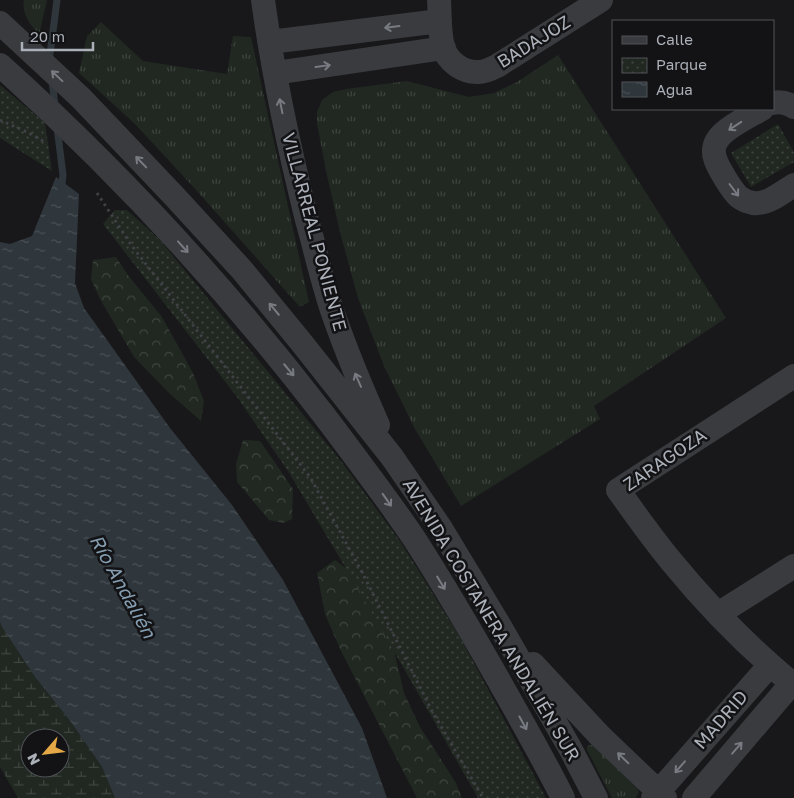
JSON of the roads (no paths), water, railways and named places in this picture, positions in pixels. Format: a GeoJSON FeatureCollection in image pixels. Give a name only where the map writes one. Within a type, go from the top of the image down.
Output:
{"type":"FeatureCollection","features":[{"type":"Feature","properties":{"kind":"street","name":"VILLARREAL PONIENTE"},"geometry":{"type":"LineString","coordinates":[[263,0],[275,73],[298,185],[326,291],[353,368],[392,456]]}},
{"type":"Feature","properties":{"kind":"street","name":"BADAJOZ"},"geometry":{"type":"LineString","coordinates":[[270,42],[440,11],[444,48],[447,56],[459,68],[478,72],[497,66],[602,0]]}},
{"type":"Feature","properties":{"kind":"street","name":"AVENIDA COSTANERA ANDALIÉN SUR"},"geometry":{"type":"LineString","coordinates":[[0,24],[81,98],[242,270],[392,456],[440,528],[498,623],[570,748],[596,798]]}},
{"type":"Feature","properties":{"kind":"street"},"geometry":{"type":"LineString","coordinates":[[275,73],[444,48]]}},
{"type":"Feature","properties":{"kind":"street","name":"AVENIDA COSTANERA ANDALIÉN SUR"},"geometry":{"type":"LineString","coordinates":[[0,65],[84,143],[200,265],[288,370],[357,458],[416,541],[508,697],[563,798]]}},
{"type":"Feature","properties":{"kind":"street"},"geometry":{"type":"LineString","coordinates":[[774,103],[782,102],[794,107]]}},
{"type":"Feature","properties":{"kind":"street"},"geometry":{"type":"LineString","coordinates":[[760,110],[730,129],[718,140],[714,148],[714,157],[735,192],[746,201],[752,203],[766,202],[794,185]]}},
{"type":"Feature","properties":{"kind":"street","name":"ZARAGOZA"},"geometry":{"type":"LineString","coordinates":[[770,665],[694,588],[671,561],[618,490],[794,376]]}},
{"type":"Feature","properties":{"kind":"street"},"geometry":{"type":"LineString","coordinates":[[718,614],[794,566]]}},
{"type":"Feature","properties":{"kind":"street"},"geometry":{"type":"LineString","coordinates":[[498,623],[548,681],[659,796]]}},
{"type":"Feature","properties":{"kind":"street","name":"MADRID"},"geometry":{"type":"LineString","coordinates":[[659,796],[770,665],[793,684],[694,798]]}},
{"type":"Feature","properties":{"kind":"water","name":"Río Andalién"},"geometry":{"type":"Polygon","coordinates":[[[56,177],[79,194],[75,283],[84,308],[170,428],[232,505],[283,580],[362,728],[387,798],[115,798],[102,767],[71,722],[35,677],[2,627],[0,622],[0,242],[10,244],[32,236],[56,177]]]}},
{"type":"Feature","properties":{"kind":"waterway"},"geometry":{"type":"LineString","coordinates":[[49,62],[57,0]]}},
{"type":"Feature","properties":{"kind":"waterway"},"geometry":{"type":"LineString","coordinates":[[52,80],[55,106]]}},
{"type":"Feature","properties":{"kind":"waterway"},"geometry":{"type":"LineString","coordinates":[[57,127],[63,175],[61,191]]}}]}
